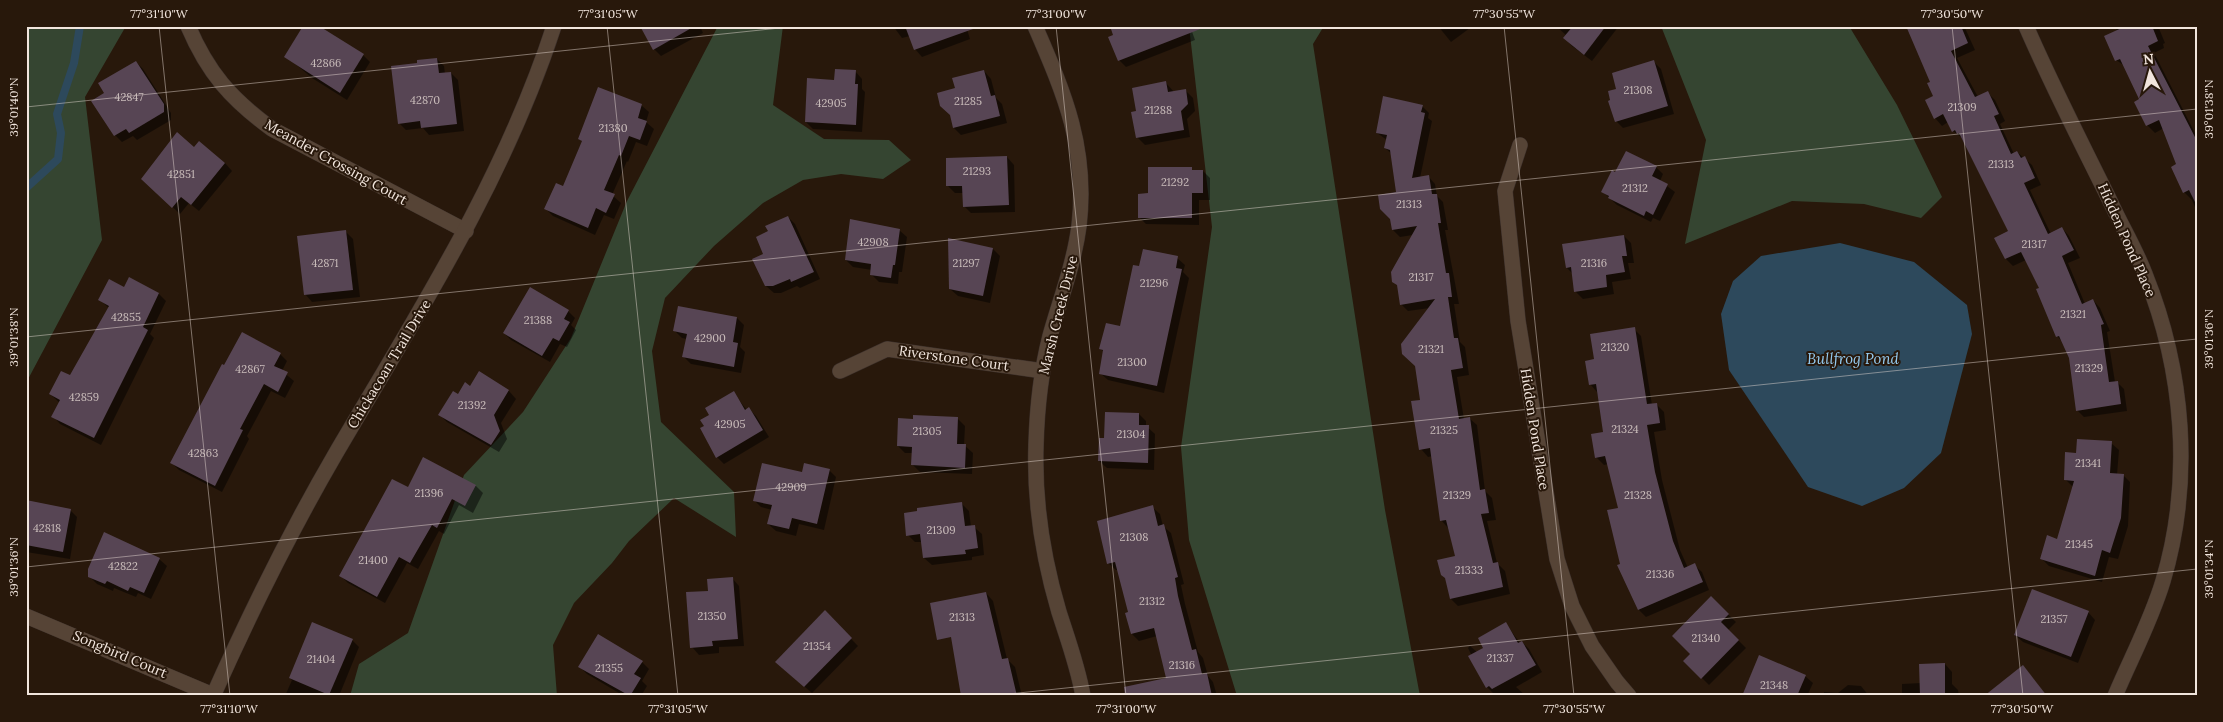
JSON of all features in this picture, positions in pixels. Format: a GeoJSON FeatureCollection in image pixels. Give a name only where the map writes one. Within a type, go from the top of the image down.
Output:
{"type":"FeatureCollection","features":[{"type":"Feature","properties":{"kind":"street","name":"Meander Crossing Court"},"geometry":{"type":"LineString","coordinates":[[188,26],[199,53],[219,83],[244,109],[272,129],[466,231]]}},
{"type":"Feature","properties":{"kind":"street","name":"Chickacoan Trail Drive"},"geometry":{"type":"LineString","coordinates":[[213,695],[276,562],[335,454],[466,231],[517,124],[554,26]]}},
{"type":"Feature","properties":{"kind":"street","name":"Marsh Creek Drive"},"geometry":{"type":"LineString","coordinates":[[1035,26],[1064,92],[1075,134],[1081,182],[1079,227],[1043,371],[1036,446],[1039,521],[1044,553],[1083,696]]}},
{"type":"Feature","properties":{"kind":"street","name":"Hidden Pond Place"},"geometry":{"type":"LineString","coordinates":[[2026,26],[2145,274],[2164,327],[2175,374],[2181,446],[2181,478],[2175,534],[2163,582],[2114,696]]}},
{"type":"Feature","properties":{"kind":"street","name":"Hidden Pond Place"},"geometry":{"type":"LineString","coordinates":[[1520,145],[1505,191],[1518,321],[1557,559],[1572,606],[1592,646],[1629,696]]}},
{"type":"Feature","properties":{"kind":"street","name":"Riverstone Court"},"geometry":{"type":"LineString","coordinates":[[840,371],[887,349],[1043,371]]}},
{"type":"Feature","properties":{"kind":"street","name":"Songbird Court"},"geometry":{"type":"LineString","coordinates":[[26,616],[213,695]]}},
{"type":"Feature","properties":{"kind":"green space"},"geometry":{"type":"Polygon","coordinates":[[[26,26],[126,26],[85,97],[102,240],[26,383],[26,26]]]}},
{"type":"Feature","properties":{"kind":"green space"},"geometry":{"type":"Polygon","coordinates":[[[718,26],[783,26],[773,105],[824,139],[889,140],[911,160],[883,179],[841,174],[803,180],[763,203],[714,246],[665,298],[652,351],[661,422],[734,492],[736,537],[674,498],[629,541],[612,563],[574,603],[553,645],[557,696],[350,696],[359,664],[408,633],[464,475],[523,412],[571,338],[627,201],[718,26]]]}},
{"type":"Feature","properties":{"kind":"green space"},"geometry":{"type":"Polygon","coordinates":[[[1189,26],[1324,26],[1313,44],[1385,510],[1420,696],[1237,696],[1189,540],[1181,447],[1212,227],[1189,26]]]}},
{"type":"Feature","properties":{"kind":"green space"},"geometry":{"type":"Polygon","coordinates":[[[1661,26],[1849,26],[1897,105],[1942,197],[1921,218],[1864,204],[1792,201],[1685,244],[1706,140],[1661,26]]]}},
{"type":"Feature","properties":{"kind":"water","name":"Bullfrog Pond"},"geometry":{"type":"Polygon","coordinates":[[[1840,243],[1914,262],[1967,305],[1972,334],[1941,453],[1904,488],[1862,506],[1808,487],[1729,370],[1721,314],[1733,281],[1761,256],[1840,243]]]}},
{"type":"Feature","properties":{"kind":"building"},"geometry":{"type":"Polygon","coordinates":[[[303,26],[319,26],[364,54],[340,93],[284,57],[303,26]]]}},
{"type":"Feature","properties":{"kind":"building"},"geometry":{"type":"Polygon","coordinates":[[[640,26],[695,26],[653,50],[640,26]]]}},
{"type":"Feature","properties":{"kind":"building"},"geometry":{"type":"Polygon","coordinates":[[[905,26],[972,26],[973,29],[914,50],[905,26]]]}},
{"type":"Feature","properties":{"kind":"building"},"geometry":{"type":"Polygon","coordinates":[[[1110,26],[1203,26],[1203,28],[1118,61],[1108,37],[1113,35],[1110,26]]]}},
{"type":"Feature","properties":{"kind":"building"},"geometry":{"type":"Polygon","coordinates":[[[1573,26],[1606,26],[1584,55],[1563,38],[1573,26]]]}},
{"type":"Feature","properties":{"kind":"building"},"geometry":{"type":"Polygon","coordinates":[[[1906,26],[1961,26],[1968,43],[1951,51],[1975,97],[1988,91],[1999,114],[1994,116],[2011,154],[2017,151],[2021,158],[2025,156],[2035,178],[2024,183],[2048,234],[2062,227],[2074,250],[2062,256],[2082,304],[2093,299],[2104,324],[2101,325],[2109,382],[2118,381],[2121,404],[2076,411],[2069,358],[2059,336],[2056,337],[2036,289],[2039,288],[2021,252],[2005,259],[1994,238],[2008,231],[1959,133],[1957,134],[1955,130],[1952,132],[1943,114],[1934,119],[1925,100],[1933,96],[1927,83],[1930,82],[1906,26]]]}},
{"type":"Feature","properties":{"kind":"building"},"geometry":{"type":"Polygon","coordinates":[[[2126,26],[2152,26],[2158,41],[2148,46],[2197,141],[2197,206],[2189,190],[2183,193],[2171,167],[2176,164],[2159,120],[2146,126],[2134,102],[2139,99],[2120,59],[2115,61],[2104,36],[2126,26]]]}},
{"type":"Feature","properties":{"kind":"building"},"geometry":{"type":"Polygon","coordinates":[[[437,58],[439,73],[451,72],[457,124],[421,128],[420,121],[398,124],[391,66],[437,58]]]}},
{"type":"Feature","properties":{"kind":"building"},"geometry":{"type":"Polygon","coordinates":[[[1654,60],[1668,106],[1615,122],[1608,101],[1610,100],[1608,91],[1616,89],[1612,73],[1654,60]]]}},
{"type":"Feature","properties":{"kind":"building"},"geometry":{"type":"Polygon","coordinates":[[[136,61],[164,104],[164,112],[129,133],[126,129],[114,136],[91,101],[104,93],[98,83],[136,61]]]}},
{"type":"Feature","properties":{"kind":"building"},"geometry":{"type":"Polygon","coordinates":[[[835,69],[856,70],[855,84],[858,84],[856,125],[805,122],[807,78],[834,80],[835,69]]]}},
{"type":"Feature","properties":{"kind":"building"},"geometry":{"type":"Polygon","coordinates":[[[984,70],[991,96],[995,95],[1000,116],[953,128],[950,115],[940,106],[937,93],[955,88],[952,78],[984,70]]]}},
{"type":"Feature","properties":{"kind":"building"},"geometry":{"type":"Polygon","coordinates":[[[1166,81],[1168,92],[1186,89],[1188,104],[1181,111],[1184,130],[1136,138],[1131,112],[1136,111],[1132,88],[1166,81]]]}},
{"type":"Feature","properties":{"kind":"building"},"geometry":{"type":"Polygon","coordinates":[[[598,87],[642,104],[638,118],[647,121],[640,140],[629,136],[621,156],[619,155],[604,190],[615,194],[606,213],[596,208],[588,228],[544,209],[556,183],[563,186],[582,141],[578,139],[598,87]]]}},
{"type":"Feature","properties":{"kind":"building"},"geometry":{"type":"Polygon","coordinates":[[[1383,96],[1423,105],[1421,112],[1425,113],[1412,178],[1429,175],[1432,194],[1437,194],[1441,223],[1438,223],[1446,273],[1449,273],[1452,297],[1448,297],[1454,338],[1458,338],[1463,368],[1451,370],[1459,419],[1470,417],[1480,490],[1485,489],[1489,513],[1481,514],[1493,563],[1498,562],[1503,587],[1450,599],[1445,578],[1441,575],[1437,560],[1455,556],[1446,520],[1440,521],[1430,448],[1419,450],[1411,401],[1420,400],[1415,366],[1402,354],[1401,344],[1435,299],[1400,305],[1397,285],[1392,282],[1391,272],[1417,226],[1392,230],[1390,219],[1380,209],[1378,195],[1396,192],[1390,150],[1384,148],[1387,135],[1376,133],[1383,96]]]}},
{"type":"Feature","properties":{"kind":"building"},"geometry":{"type":"Polygon","coordinates":[[[177,132],[194,147],[199,141],[225,163],[191,205],[181,197],[172,208],[141,179],[177,132]]]}},
{"type":"Feature","properties":{"kind":"building"},"geometry":{"type":"Polygon","coordinates":[[[1626,151],[1657,166],[1652,176],[1668,184],[1653,215],[1646,211],[1644,216],[1608,198],[1609,196],[1601,192],[1612,170],[1615,172],[1626,151]]]}},
{"type":"Feature","properties":{"kind":"building"},"geometry":{"type":"Polygon","coordinates":[[[1007,156],[1009,205],[963,207],[962,186],[946,186],[946,158],[1007,156]]]}},
{"type":"Feature","properties":{"kind":"building"},"geometry":{"type":"Polygon","coordinates":[[[1148,167],[1192,167],[1192,170],[1203,170],[1203,193],[1192,193],[1192,218],[1138,218],[1138,194],[1148,193],[1148,167]]]}},
{"type":"Feature","properties":{"kind":"building"},"geometry":{"type":"Polygon","coordinates":[[[788,216],[814,272],[791,282],[790,279],[773,286],[765,286],[752,259],[763,254],[756,237],[768,231],[765,226],[788,216]]]}},
{"type":"Feature","properties":{"kind":"building"},"geometry":{"type":"Polygon","coordinates":[[[850,219],[900,229],[895,265],[893,265],[891,278],[870,275],[871,264],[845,260],[850,219]]]}},
{"type":"Feature","properties":{"kind":"building"},"geometry":{"type":"Polygon","coordinates":[[[346,230],[353,290],[304,295],[297,236],[346,230]]]}},
{"type":"Feature","properties":{"kind":"building"},"geometry":{"type":"Polygon","coordinates":[[[1624,235],[1627,256],[1622,256],[1625,272],[1606,275],[1607,287],[1574,292],[1571,267],[1566,268],[1562,244],[1624,235]]]}},
{"type":"Feature","properties":{"kind":"building"},"geometry":{"type":"Polygon","coordinates":[[[948,238],[993,248],[983,296],[949,289],[948,238]]]}},
{"type":"Feature","properties":{"kind":"building"},"geometry":{"type":"Polygon","coordinates":[[[1143,249],[1178,256],[1176,268],[1182,269],[1157,386],[1099,374],[1103,350],[1099,349],[1106,323],[1120,326],[1133,265],[1139,266],[1143,249]]]}},
{"type":"Feature","properties":{"kind":"building"},"geometry":{"type":"Polygon","coordinates":[[[129,277],[159,293],[143,327],[148,330],[94,438],[51,417],[60,400],[49,394],[61,371],[70,375],[109,306],[98,300],[109,279],[124,287],[129,277]]]}},
{"type":"Feature","properties":{"kind":"building"},"geometry":{"type":"Polygon","coordinates":[[[530,287],[569,310],[564,319],[570,322],[559,341],[553,338],[542,356],[503,333],[530,287]]]}},
{"type":"Feature","properties":{"kind":"building"},"geometry":{"type":"Polygon","coordinates":[[[678,306],[737,317],[733,342],[738,343],[734,367],[682,357],[687,334],[673,331],[678,306]]]}},
{"type":"Feature","properties":{"kind":"building"},"geometry":{"type":"Polygon","coordinates":[[[1635,327],[1647,404],[1657,403],[1660,423],[1647,425],[1655,472],[1673,541],[1684,568],[1695,563],[1703,582],[1638,610],[1617,565],[1620,564],[1607,510],[1618,508],[1605,456],[1595,458],[1591,434],[1603,432],[1596,384],[1589,385],[1585,361],[1594,359],[1590,334],[1635,327]]]}},
{"type":"Feature","properties":{"kind":"building"},"geometry":{"type":"Polygon","coordinates":[[[242,332],[281,353],[274,366],[288,372],[278,392],[264,384],[240,429],[243,430],[215,486],[170,463],[222,364],[224,365],[242,332]]]}},
{"type":"Feature","properties":{"kind":"building"},"geometry":{"type":"Polygon","coordinates":[[[479,371],[509,390],[494,415],[500,431],[491,445],[438,415],[453,391],[458,394],[465,382],[470,386],[479,371]]]}},
{"type":"Feature","properties":{"kind":"building"},"geometry":{"type":"Polygon","coordinates":[[[734,391],[745,410],[749,407],[763,430],[716,458],[700,428],[704,426],[700,420],[709,415],[705,408],[734,391]]]}},
{"type":"Feature","properties":{"kind":"building"},"geometry":{"type":"Polygon","coordinates":[[[1105,412],[1139,413],[1139,425],[1149,425],[1148,463],[1098,461],[1099,438],[1104,438],[1105,412]]]}},
{"type":"Feature","properties":{"kind":"building"},"geometry":{"type":"Polygon","coordinates":[[[913,415],[958,417],[957,444],[966,444],[965,468],[911,465],[912,447],[897,446],[898,418],[913,419],[913,415]]]}},
{"type":"Feature","properties":{"kind":"building"},"geometry":{"type":"Polygon","coordinates":[[[2077,439],[2112,441],[2110,473],[2124,474],[2121,518],[2110,553],[2102,550],[2095,576],[2040,559],[2047,535],[2057,539],[2074,481],[2064,480],[2065,452],[2076,453],[2077,439]]]}},
{"type":"Feature","properties":{"kind":"building"},"geometry":{"type":"Polygon","coordinates":[[[423,457],[476,485],[465,506],[452,499],[437,528],[432,525],[410,563],[399,557],[377,597],[339,576],[392,479],[408,487],[423,457]]]}},
{"type":"Feature","properties":{"kind":"building"},"geometry":{"type":"Polygon","coordinates":[[[762,463],[802,472],[804,463],[830,469],[817,524],[792,518],[789,529],[767,524],[772,505],[753,501],[762,463]]]}},
{"type":"Feature","properties":{"kind":"building"},"geometry":{"type":"Polygon","coordinates":[[[26,500],[71,509],[63,552],[26,545],[26,500]]]}},
{"type":"Feature","properties":{"kind":"building"},"geometry":{"type":"Polygon","coordinates":[[[962,502],[965,526],[975,525],[978,548],[965,550],[966,554],[923,558],[920,534],[906,536],[904,513],[917,511],[917,508],[962,502]]]}},
{"type":"Feature","properties":{"kind":"building"},"geometry":{"type":"Polygon","coordinates":[[[1153,505],[1158,526],[1164,524],[1178,577],[1175,578],[1178,596],[1192,650],[1196,649],[1202,674],[1207,673],[1212,696],[1125,696],[1124,687],[1166,678],[1154,628],[1131,634],[1125,613],[1128,612],[1115,562],[1107,564],[1097,521],[1153,505]]]}},
{"type":"Feature","properties":{"kind":"building"},"geometry":{"type":"Polygon","coordinates":[[[104,532],[160,558],[144,593],[130,587],[128,591],[107,581],[105,584],[88,577],[88,569],[104,532]]]}},
{"type":"Feature","properties":{"kind":"building"},"geometry":{"type":"Polygon","coordinates":[[[733,577],[738,639],[712,641],[713,646],[690,648],[686,592],[708,591],[707,579],[733,577]]]}},
{"type":"Feature","properties":{"kind":"building"},"geometry":{"type":"Polygon","coordinates":[[[2032,589],[2089,611],[2071,657],[2014,635],[2032,589]]]}},
{"type":"Feature","properties":{"kind":"building"},"geometry":{"type":"Polygon","coordinates":[[[986,592],[1002,659],[1008,658],[1017,696],[961,696],[951,637],[937,640],[930,603],[986,592]]]}},
{"type":"Feature","properties":{"kind":"building"},"geometry":{"type":"Polygon","coordinates":[[[1711,596],[1729,614],[1721,622],[1739,640],[1701,679],[1683,661],[1690,654],[1672,636],[1711,596]]]}},
{"type":"Feature","properties":{"kind":"building"},"geometry":{"type":"Polygon","coordinates":[[[825,610],[852,638],[804,687],[775,662],[825,610]]]}},
{"type":"Feature","properties":{"kind":"building"},"geometry":{"type":"Polygon","coordinates":[[[312,622],[353,639],[329,695],[289,678],[312,622]]]}},
{"type":"Feature","properties":{"kind":"building"},"geometry":{"type":"Polygon","coordinates":[[[1506,622],[1518,643],[1522,641],[1536,665],[1492,689],[1489,686],[1486,688],[1468,656],[1483,648],[1478,638],[1506,622]]]}},
{"type":"Feature","properties":{"kind":"building"},"geometry":{"type":"Polygon","coordinates":[[[598,634],[643,661],[634,674],[641,678],[630,696],[578,667],[598,634]]]}},
{"type":"Feature","properties":{"kind":"building"},"geometry":{"type":"Polygon","coordinates":[[[1759,655],[1806,675],[1797,696],[1742,696],[1759,655]]]}},
{"type":"Feature","properties":{"kind":"building"},"geometry":{"type":"Polygon","coordinates":[[[1945,663],[1945,696],[1920,696],[1919,664],[1945,663]]]}},
{"type":"Feature","properties":{"kind":"building"},"geometry":{"type":"Polygon","coordinates":[[[2023,665],[2047,696],[1984,696],[2023,665]]]}},
{"type":"Feature","properties":{"kind":"waterway"},"geometry":{"type":"LineString","coordinates":[[26,188],[58,159],[61,133],[57,114],[74,63],[80,26]]}}]}
